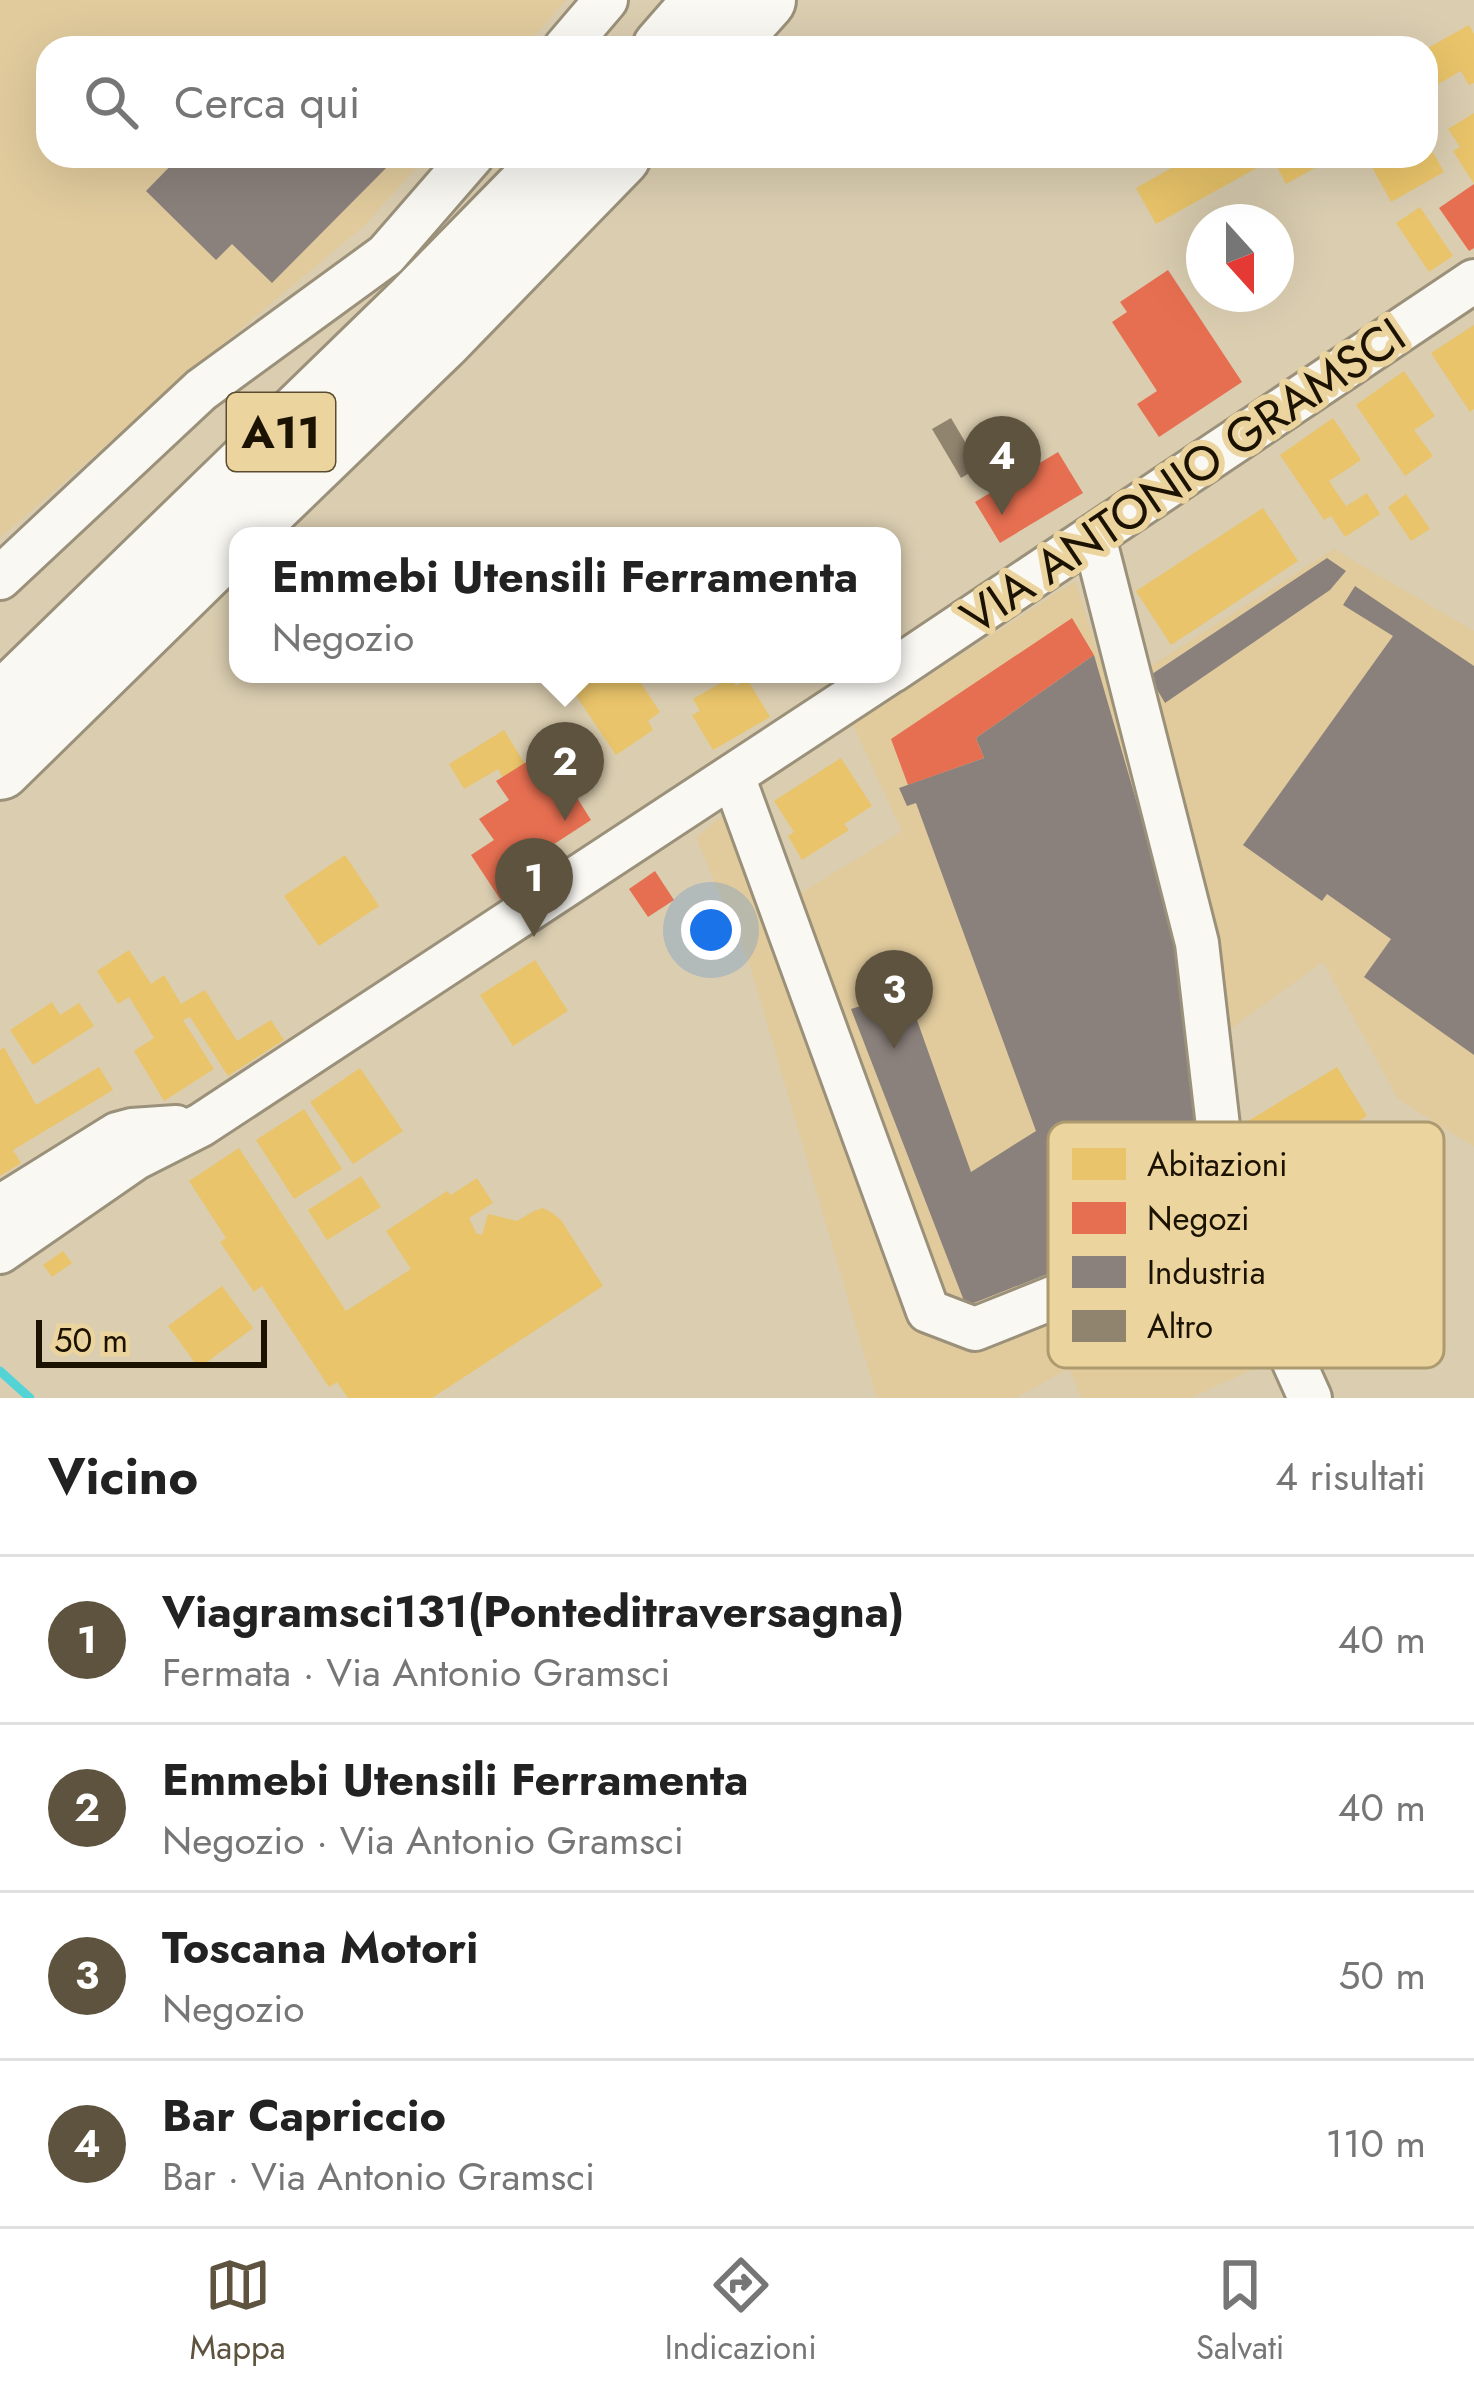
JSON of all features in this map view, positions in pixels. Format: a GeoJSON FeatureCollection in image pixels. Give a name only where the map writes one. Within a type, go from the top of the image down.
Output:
{"type":"FeatureCollection","features":[{"type":"Feature","properties":{"kind":"highway"},"geometry":{"type":"LineString","coordinates":[[674,36],[705,0]]}},
{"type":"Feature","properties":{"kind":"highway"},"geometry":{"type":"LineString","coordinates":[[733,36],[765,0]]}},
{"type":"Feature","properties":{"kind":"highway","name":"A11"},"geometry":{"type":"LineString","coordinates":[[0,705],[414,304],[546,168]]}},
{"type":"Feature","properties":{"kind":"highway","name":"A11"},"geometry":{"type":"LineString","coordinates":[[247,527],[608,168]]}},
{"type":"Feature","properties":{"kind":"highway","name":"A11"},"geometry":{"type":"LineString","coordinates":[[0,769],[229,545]]}},
{"type":"Feature","properties":{"kind":"street"},"geometry":{"type":"LineString","coordinates":[[575,36],[606,0]]}},
{"type":"Feature","properties":{"kind":"street"},"geometry":{"type":"LineString","coordinates":[[0,578],[201,389],[386,255],[462,168]]}},
{"type":"Feature","properties":{"kind":"street","name":"VIA ANTONIO GRAMSCI"},"geometry":{"type":"LineString","coordinates":[[901,665],[1474,281]]}},
{"type":"Feature","properties":{"kind":"street"},"geometry":{"type":"LineString","coordinates":[[1094,537],[1197,943],[1218,1122]]}},
{"type":"Feature","properties":{"kind":"street","name":"VIA ANTONIO GRAMSCI"},"geometry":{"type":"LineString","coordinates":[[0,1252],[136,1158],[201,1125],[873,683]]}},
{"type":"Feature","properties":{"kind":"street"},"geometry":{"type":"LineString","coordinates":[[733,776],[928,1311],[975,1329],[1048,1300]]}},
{"type":"Feature","properties":{"kind":"street"},"geometry":{"type":"LineString","coordinates":[[0,1207],[117,1134],[201,1125]]}},
{"type":"Feature","properties":{"kind":"street"},"geometry":{"type":"LineString","coordinates":[[1297,1368],[1310,1398]]}},
{"type":"Feature","properties":{"kind":"shaded area"},"geometry":{"type":"Polygon","coordinates":[[[0,0],[566,0],[534,36],[36,36],[36,168],[416,168],[365,225],[0,538],[0,0]]]}},
{"type":"Feature","properties":{"kind":"shaded area"},"geometry":{"type":"Polygon","coordinates":[[[1334,549],[1474,631],[1474,1147],[1444,1128],[1444,1122],[1434,1122],[1398,1099],[1323,962],[1194,1055],[1201,1122],[1048,1122],[1048,1368],[1069,1368],[1016,1398],[877,1398],[751,969],[696,837],[754,790],[796,896],[902,831],[853,725],[1075,581],[1110,692],[1334,549]]]}},
{"type":"Feature","properties":{"kind":"shaded area"},"geometry":{"type":"Polygon","coordinates":[[[1069,1368],[1256,1368],[1190,1398],[1081,1398],[1069,1368]]]}},
{"type":"Feature","properties":{"kind":"building: Abitazioni"},"geometry":{"type":"Polygon","coordinates":[[[1469,25],[1474,34],[1474,83],[1469,85],[1461,71],[1438,84],[1438,42],[1469,25]]]}},
{"type":"Feature","properties":{"kind":"building: Abitazioni"},"geometry":{"type":"Polygon","coordinates":[[[1474,113],[1474,184],[1453,151],[1460,147],[1448,129],[1474,113]]]}},
{"type":"Feature","properties":{"kind":"building: Abitazioni"},"geometry":{"type":"Polygon","coordinates":[[[1438,161],[1444,172],[1391,202],[1373,168],[1438,168],[1438,161]]]}},
{"type":"Feature","properties":{"kind":"building: Abitazioni"},"geometry":{"type":"Polygon","coordinates":[[[1172,168],[1257,168],[1186,204],[1156,224],[1136,188],[1172,168]]]}},
{"type":"Feature","properties":{"kind":"building: Abitazioni"},"geometry":{"type":"Polygon","coordinates":[[[1278,168],[1315,168],[1286,184],[1278,168]]]}},
{"type":"Feature","properties":{"kind":"building: Abitazioni"},"geometry":{"type":"Polygon","coordinates":[[[1420,207],[1453,256],[1429,272],[1396,223],[1420,207]]]}},
{"type":"Feature","properties":{"kind":"building: Abitazioni"},"geometry":{"type":"Polygon","coordinates":[[[1474,325],[1474,409],[1470,412],[1431,353],[1474,325]]]}},
{"type":"Feature","properties":{"kind":"building: Abitazioni"},"geometry":{"type":"Polygon","coordinates":[[[1404,371],[1435,416],[1414,430],[1433,456],[1405,476],[1356,405],[1404,371]]]}},
{"type":"Feature","properties":{"kind":"building: Abitazioni"},"geometry":{"type":"Polygon","coordinates":[[[1333,418],[1361,460],[1329,481],[1346,506],[1367,493],[1380,514],[1345,537],[1331,516],[1324,520],[1280,455],[1333,418]]]}},
{"type":"Feature","properties":{"kind":"building: Abitazioni"},"geometry":{"type":"Polygon","coordinates":[[[1406,494],[1430,529],[1411,541],[1388,507],[1406,494]]]}},
{"type":"Feature","properties":{"kind":"building: Abitazioni"},"geometry":{"type":"Polygon","coordinates":[[[1263,508],[1298,561],[1171,645],[1136,591],[1263,508]]]}},
{"type":"Feature","properties":{"kind":"building: Abitazioni"},"geometry":{"type":"Polygon","coordinates":[[[568,683],[641,683],[660,712],[648,721],[653,730],[616,755],[568,683]]]}},
{"type":"Feature","properties":{"kind":"building: Abitazioni"},"geometry":{"type":"Polygon","coordinates":[[[721,683],[749,683],[770,717],[713,750],[692,715],[700,711],[693,699],[721,683]]]}},
{"type":"Feature","properties":{"kind":"building: Abitazioni"},"geometry":{"type":"Polygon","coordinates":[[[504,730],[525,764],[503,778],[498,769],[464,789],[449,764],[504,730]]]}},
{"type":"Feature","properties":{"kind":"building: Abitazioni"},"geometry":{"type":"Polygon","coordinates":[[[841,758],[872,806],[844,824],[849,830],[802,860],[788,836],[794,832],[774,801],[841,758]]]}},
{"type":"Feature","properties":{"kind":"building: Abitazioni"},"geometry":{"type":"Polygon","coordinates":[[[345,855],[379,906],[319,946],[284,896],[345,855]]]}},
{"type":"Feature","properties":{"kind":"building: Abitazioni"},"geometry":{"type":"Polygon","coordinates":[[[129,950],[151,984],[164,975],[181,1004],[205,990],[237,1041],[271,1020],[284,1040],[228,1076],[190,1017],[183,1020],[214,1069],[164,1101],[134,1051],[154,1038],[129,997],[118,1004],[97,971],[129,950]]]}},
{"type":"Feature","properties":{"kind":"building: Abitazioni"},"geometry":{"type":"Polygon","coordinates":[[[535,960],[568,1011],[513,1046],[480,995],[535,960]]]}},
{"type":"Feature","properties":{"kind":"building: Abitazioni"},"geometry":{"type":"Polygon","coordinates":[[[52,1002],[60,1015],[79,1003],[94,1026],[33,1065],[10,1030],[52,1002]]]}},
{"type":"Feature","properties":{"kind":"building: Abitazioni"},"geometry":{"type":"Polygon","coordinates":[[[4,1047],[36,1105],[99,1067],[113,1090],[13,1150],[21,1163],[0,1176],[0,1050],[4,1047]]]}},
{"type":"Feature","properties":{"kind":"building: Abitazioni"},"geometry":{"type":"Polygon","coordinates":[[[1337,1067],[1367,1116],[1357,1122],[1247,1122],[1337,1067]]]}},
{"type":"Feature","properties":{"kind":"building: Abitazioni"},"geometry":{"type":"Polygon","coordinates":[[[360,1068],[403,1131],[353,1164],[310,1102],[360,1068]]]}},
{"type":"Feature","properties":{"kind":"building: Abitazioni"},"geometry":{"type":"Polygon","coordinates":[[[304,1109],[342,1169],[294,1199],[256,1140],[304,1109]]]}},
{"type":"Feature","properties":{"kind":"building: Abitazioni"},"geometry":{"type":"Polygon","coordinates":[[[239,1148],[346,1311],[411,1269],[386,1231],[447,1191],[451,1195],[477,1178],[493,1203],[469,1218],[476,1233],[482,1235],[488,1214],[517,1221],[543,1208],[561,1220],[603,1286],[432,1398],[348,1398],[337,1382],[329,1387],[262,1286],[254,1292],[220,1242],[226,1238],[189,1181],[239,1148]]]}},
{"type":"Feature","properties":{"kind":"building: Abitazioni"},"geometry":{"type":"Polygon","coordinates":[[[361,1176],[381,1207],[327,1240],[308,1210],[361,1176]]]}},
{"type":"Feature","properties":{"kind":"building: Abitazioni"},"geometry":{"type":"Polygon","coordinates":[[[63,1251],[72,1263],[52,1277],[43,1265],[63,1251]]]}},
{"type":"Feature","properties":{"kind":"building: Abitazioni"},"geometry":{"type":"Polygon","coordinates":[[[222,1286],[253,1328],[199,1368],[168,1326],[222,1286]]]}},
{"type":"Feature","properties":{"kind":"building: Negozi"},"geometry":{"type":"Polygon","coordinates":[[[1474,184],[1474,248],[1469,251],[1439,208],[1474,184]]]}},
{"type":"Feature","properties":{"kind":"building: Negozi"},"geometry":{"type":"Polygon","coordinates":[[[1168,270],[1186,297],[1186,312],[1196,312],[1242,382],[1159,437],[1137,404],[1157,391],[1112,322],[1127,312],[1120,302],[1168,270]]]}},
{"type":"Feature","properties":{"kind":"building: Negozi"},"geometry":{"type":"Polygon","coordinates":[[[1058,452],[1083,493],[1000,543],[975,502],[1058,452]]]}},
{"type":"Feature","properties":{"kind":"building: Negozi"},"geometry":{"type":"Polygon","coordinates":[[[1072,618],[1094,655],[976,738],[984,758],[908,785],[891,739],[1072,618]]]}},
{"type":"Feature","properties":{"kind":"building: Negozi"},"geometry":{"type":"Polygon","coordinates":[[[536,756],[564,799],[574,793],[591,820],[548,848],[559,866],[502,902],[471,855],[494,840],[479,819],[509,800],[496,781],[536,756]]]}},
{"type":"Feature","properties":{"kind":"building: Negozi"},"geometry":{"type":"Polygon","coordinates":[[[655,871],[674,900],[648,917],[629,889],[655,871]]]}},
{"type":"Feature","properties":{"kind":"building: Industria"},"geometry":{"type":"Polygon","coordinates":[[[168,168],[386,168],[272,283],[232,244],[216,260],[146,191],[168,168]]]}},
{"type":"Feature","properties":{"kind":"building: Industria"},"geometry":{"type":"Polygon","coordinates":[[[1327,558],[1346,571],[1330,590],[1165,703],[1149,676],[1327,558]]]}},
{"type":"Feature","properties":{"kind":"building: Industria"},"geometry":{"type":"Polygon","coordinates":[[[1355,586],[1474,666],[1474,1055],[1364,977],[1391,939],[1327,894],[1322,901],[1243,845],[1393,636],[1343,605],[1355,586]]]}},
{"type":"Feature","properties":{"kind":"building: Industria"},"geometry":{"type":"Polygon","coordinates":[[[1094,655],[1177,941],[1194,1122],[1048,1122],[1048,1274],[966,1306],[851,1009],[907,992],[971,1172],[1036,1131],[916,803],[907,806],[899,788],[984,758],[976,738],[1094,655]]]}},
{"type":"Feature","properties":{"kind":"building: Altro"},"geometry":{"type":"Polygon","coordinates":[[[951,418],[980,467],[961,478],[932,429],[951,418]]]}},
{"type":"Feature","properties":{"kind":"waterway"},"geometry":{"type":"LineString","coordinates":[[0,1371],[30,1398]]}},
{"type":"Feature","properties":{"kind":"place","name":"Bar Capriccio"},"geometry":{"type":"Point","coordinates":[1002,515]}},
{"type":"Feature","properties":{"kind":"place","name":"Emmebi Utensili Ferramenta"},"geometry":{"type":"Point","coordinates":[565,821]}},
{"type":"Feature","properties":{"kind":"place","name":"Viagramsci131(Ponteditraversagna)"},"geometry":{"type":"Point","coordinates":[534,937]}},
{"type":"Feature","properties":{"kind":"place","name":"Toscana Motori"},"geometry":{"type":"Point","coordinates":[894,1049]}}]}
